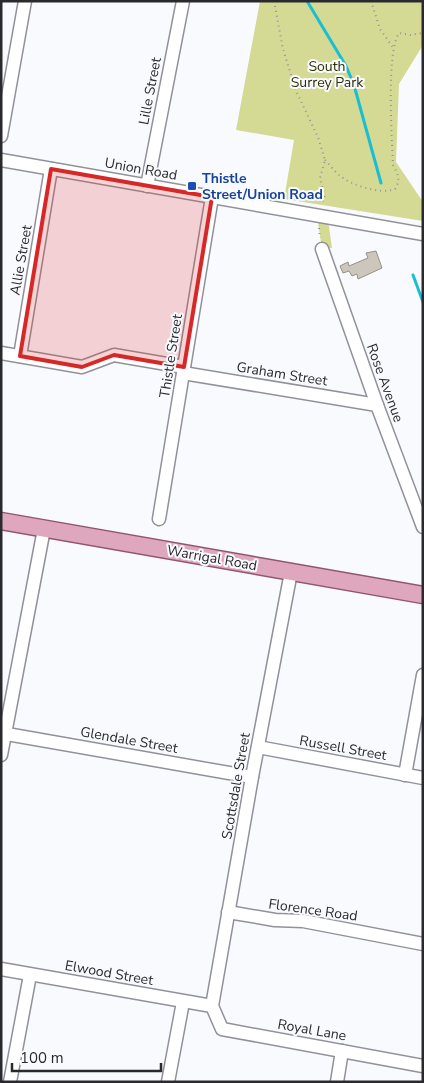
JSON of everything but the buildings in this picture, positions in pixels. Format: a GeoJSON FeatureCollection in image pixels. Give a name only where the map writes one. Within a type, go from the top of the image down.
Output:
{"type":"FeatureCollection","features":[{"type":"Feature","properties":{"kind":"main road","name":"Warrigal Road"},"geometry":{"type":"LineString","coordinates":[[1,521],[423,595]]}},
{"type":"Feature","properties":{"kind":"street"},"geometry":{"type":"LineString","coordinates":[[1,136],[25,1]]}},
{"type":"Feature","properties":{"kind":"street","name":"Lille Street"},"geometry":{"type":"LineString","coordinates":[[147,186],[183,1]]}},
{"type":"Feature","properties":{"kind":"street","name":"Union Road"},"geometry":{"type":"LineString","coordinates":[[1,160],[423,234]]}},
{"type":"Feature","properties":{"kind":"street","name":"Allie Street"},"geometry":{"type":"LineString","coordinates":[[20,356],[52,169]]}},
{"type":"Feature","properties":{"kind":"street","name":"Thistle Street"},"geometry":{"type":"LineString","coordinates":[[159,518],[212,197]]}},
{"type":"Feature","properties":{"kind":"street","name":"Rose Avenue"},"geometry":{"type":"LineString","coordinates":[[322,249],[377,405],[423,527]]}},
{"type":"Feature","properties":{"kind":"street","name":"Graham Street"},"geometry":{"type":"LineString","coordinates":[[1,353],[82,367],[114,356],[377,405]]}},
{"type":"Feature","properties":{"kind":"street"},"geometry":{"type":"LineString","coordinates":[[1,755],[3,733],[44,528]]}},
{"type":"Feature","properties":{"kind":"street","name":"Scottsdale Street"},"geometry":{"type":"LineString","coordinates":[[212,1006],[252,777],[291,572]]}},
{"type":"Feature","properties":{"kind":"street"},"geometry":{"type":"LineString","coordinates":[[405,775],[423,675]]}},
{"type":"Feature","properties":{"kind":"street","name":"Glendale Street"},"geometry":{"type":"LineString","coordinates":[[3,733],[252,777]]}},
{"type":"Feature","properties":{"kind":"street","name":"Russell Street"},"geometry":{"type":"LineString","coordinates":[[258,747],[423,778]]}},
{"type":"Feature","properties":{"kind":"street","name":"Florence Road"},"geometry":{"type":"LineString","coordinates":[[228,912],[275,920],[303,921],[423,944]]}},
{"type":"Feature","properties":{"kind":"street","name":"Elwood Street"},"geometry":{"type":"LineString","coordinates":[[1,969],[212,1006]]}},
{"type":"Feature","properties":{"kind":"street"},"geometry":{"type":"LineString","coordinates":[[10,1082],[30,975]]}},
{"type":"Feature","properties":{"kind":"street"},"geometry":{"type":"LineString","coordinates":[[168,1082],[183,1002]]}},
{"type":"Feature","properties":{"kind":"street","name":"Royal Lane"},"geometry":{"type":"LineString","coordinates":[[212,1006],[222,1029],[423,1066]]}},
{"type":"Feature","properties":{"kind":"street"},"geometry":{"type":"LineString","coordinates":[[337,1082],[342,1051]]}},
{"type":"Feature","properties":{"kind":"path"},"geometry":{"type":"LineString","coordinates":[[274,1],[282,49],[296,91],[318,137],[325,160],[340,176],[360,186],[389,192],[399,184],[400,177],[393,165],[392,66],[394,49],[399,33],[410,35],[423,33]]}},
{"type":"Feature","properties":{"kind":"path"},"geometry":{"type":"LineString","coordinates":[[371,1],[380,29],[394,49]]}},
{"type":"Feature","properties":{"kind":"path"},"geometry":{"type":"LineString","coordinates":[[391,45],[396,44]]}},
{"type":"Feature","properties":{"kind":"path"},"geometry":{"type":"LineString","coordinates":[[325,160],[320,178],[325,198]]}},
{"type":"Feature","properties":{"kind":"path"},"geometry":{"type":"LineString","coordinates":[[317,216],[322,249]]}},
{"type":"Feature","properties":{"kind":"highlighted area"},"geometry":{"type":"Polygon","coordinates":[[[51,169],[212,197],[184,367],[114,355],[82,367],[20,356],[51,169]]]}},
{"type":"Feature","properties":{"kind":"green space","name":"South Surrey Park"},"geometry":{"type":"Polygon","coordinates":[[[260,1],[423,1],[423,45],[399,84],[396,162],[423,202],[423,221],[284,199],[294,140],[236,130],[260,1]]]}},
{"type":"Feature","properties":{"kind":"green space"},"geometry":{"type":"Polygon","coordinates":[[[328,220],[332,248],[322,249],[318,222],[328,220]]]}},
{"type":"Feature","properties":{"kind":"waterway"},"geometry":{"type":"LineString","coordinates":[[307,1],[346,66],[354,85],[381,183]]}},
{"type":"Feature","properties":{"kind":"waterway"},"geometry":{"type":"LineString","coordinates":[[413,275],[423,302]]}},
{"type":"Feature","properties":{"kind":"place","name":"Thistle Street/Union Road"},"geometry":{"type":"Point","coordinates":[192,186]}}]}
